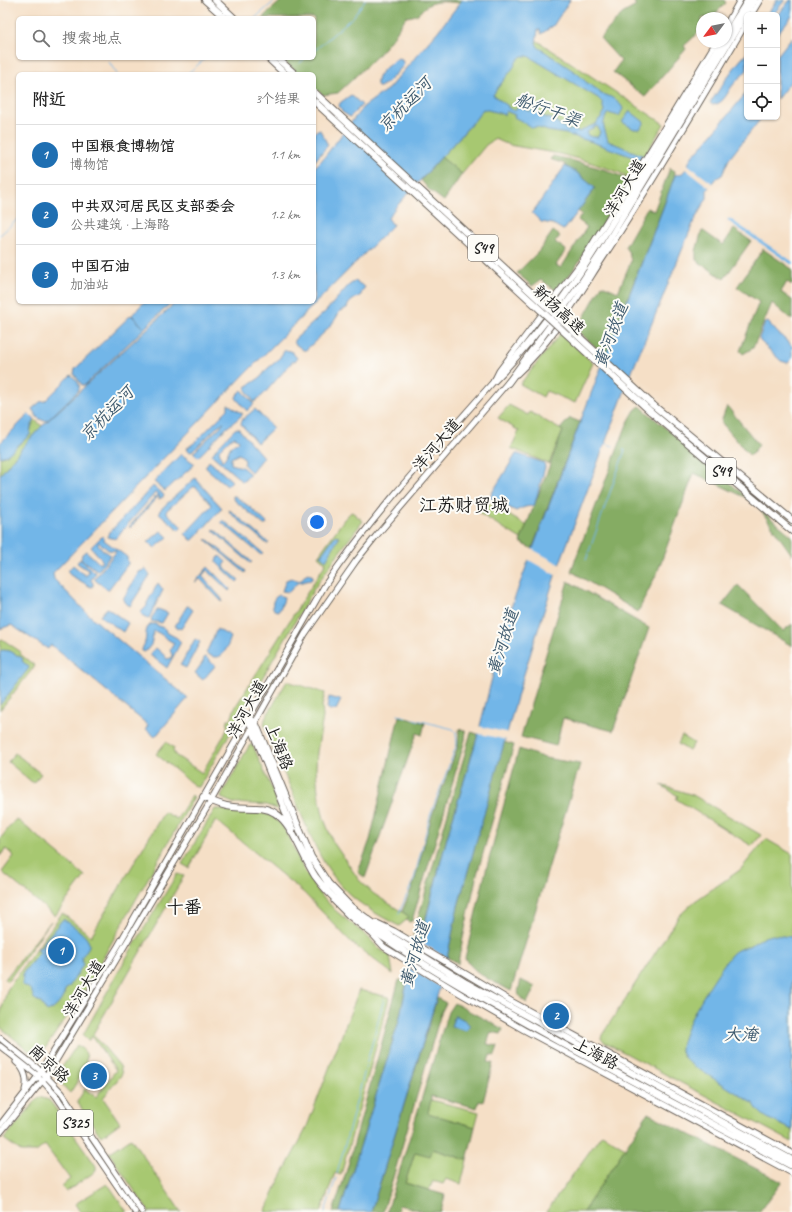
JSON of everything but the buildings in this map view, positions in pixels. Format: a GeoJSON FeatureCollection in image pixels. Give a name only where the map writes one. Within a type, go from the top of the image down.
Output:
{"type":"FeatureCollection","features":[{"type":"Feature","properties":{"kind":"highway"},"geometry":{"type":"LineString","coordinates":[[205,0],[231,16]]}},
{"type":"Feature","properties":{"kind":"highway"},"geometry":{"type":"LineString","coordinates":[[215,0],[224,16]]}},
{"type":"Feature","properties":{"kind":"highway","name":"洋河大道"},"geometry":{"type":"LineString","coordinates":[[732,25],[746,3],[754,0]]}},
{"type":"Feature","properties":{"kind":"highway","name":"洋河大道"},"geometry":{"type":"LineString","coordinates":[[508,383],[580,285],[746,3]]}},
{"type":"Feature","properties":{"kind":"highway","name":"洋河大道"},"geometry":{"type":"LineString","coordinates":[[494,381],[540,329],[594,253],[718,48]]}},
{"type":"Feature","properties":{"kind":"highway"},"geometry":{"type":"LineString","coordinates":[[270,60],[283,72]]}},
{"type":"Feature","properties":{"kind":"highway"},"geometry":{"type":"LineString","coordinates":[[279,60],[293,72]]}},
{"type":"Feature","properties":{"kind":"highway","name":"新扬高速"},"geometry":{"type":"LineString","coordinates":[[316,94],[652,408],[792,520]]}},
{"type":"Feature","properties":{"kind":"highway","name":"新扬高速"},"geometry":{"type":"LineString","coordinates":[[316,103],[652,408],[792,531]]}},
{"type":"Feature","properties":{"kind":"highway","name":"上海路"},"geometry":{"type":"LineString","coordinates":[[248,718],[253,724],[303,841],[325,884]]}},
{"type":"Feature","properties":{"kind":"highway","name":"上海路"},"geometry":{"type":"LineString","coordinates":[[253,724],[306,859]]}},
{"type":"Feature","properties":{"kind":"highway","name":"上海路"},"geometry":{"type":"LineString","coordinates":[[203,797],[211,801],[233,807],[255,808],[274,812],[289,827],[306,859],[325,884],[351,913],[391,936],[464,988],[792,1166]]}},
{"type":"Feature","properties":{"kind":"highway","name":"上海路"},"geometry":{"type":"LineString","coordinates":[[464,988],[792,1160]]}},
{"type":"Feature","properties":{"kind":"main road"},"geometry":{"type":"LineString","coordinates":[[753,12],[760,0]]}},
{"type":"Feature","properties":{"kind":"main road","name":"洋河大道"},"geometry":{"type":"LineString","coordinates":[[732,18],[746,3]]}},
{"type":"Feature","properties":{"kind":"main road","name":"洋河大道"},"geometry":{"type":"LineString","coordinates":[[0,1133],[45,1078],[74,1032],[211,801],[305,634],[356,561],[376,536],[553,333],[623,228],[744,27]]}},
{"type":"Feature","properties":{"kind":"main road","name":"洋河大道"},"geometry":{"type":"LineString","coordinates":[[0,1125],[40,1073],[118,946],[316,599],[349,551],[406,479],[494,381],[499,371],[580,264],[659,138],[712,48]]}},
{"type":"Feature","properties":{"kind":"main road","name":"上海路"},"geometry":{"type":"LineString","coordinates":[[325,884],[391,936],[466,975],[592,1046],[792,1153]]}},
{"type":"Feature","properties":{"kind":"main road","name":"上海路"},"geometry":{"type":"LineString","coordinates":[[325,884],[339,907],[372,934],[384,947],[464,988],[524,1030],[792,1173]]}},
{"type":"Feature","properties":{"kind":"main road","name":"南京路"},"geometry":{"type":"LineString","coordinates":[[0,1038],[62,1093],[142,1212]]}},
{"type":"Feature","properties":{"kind":"main road"},"geometry":{"type":"LineString","coordinates":[[0,1047],[19,1064],[24,1072],[27,1085],[25,1093]]}},
{"type":"Feature","properties":{"kind":"main road","name":"南京路"},"geometry":{"type":"LineString","coordinates":[[0,1047],[40,1073]]}},
{"type":"Feature","properties":{"kind":"main road","name":"南京路"},"geometry":{"type":"LineString","coordinates":[[45,1078],[135,1212]]}},
{"type":"Feature","properties":{"kind":"green space"},"geometry":{"type":"Polygon","coordinates":[[[282,0],[462,0],[460,3],[431,3],[418,14],[406,17],[393,37],[378,55],[338,93],[323,95],[316,90],[316,72],[296,72],[283,60],[316,60],[316,16],[264,16],[282,0]]]}},
{"type":"Feature","properties":{"kind":"green space"},"geometry":{"type":"Polygon","coordinates":[[[638,0],[724,0],[726,3],[717,12],[696,12],[696,35],[684,46],[686,49],[645,97],[613,72],[621,61],[600,38],[622,14],[636,6],[634,2],[638,0]]]}},
{"type":"Feature","properties":{"kind":"green space"},"geometry":{"type":"Polygon","coordinates":[[[530,36],[664,124],[631,178],[586,161],[560,154],[509,145],[495,139],[486,145],[462,174],[441,157],[469,127],[530,36]]]}},
{"type":"Feature","properties":{"kind":"green space"},"geometry":{"type":"Polygon","coordinates":[[[553,156],[606,170],[630,180],[575,268],[557,291],[541,280],[532,286],[517,273],[539,251],[553,231],[560,236],[555,242],[566,250],[556,265],[561,268],[587,227],[578,220],[582,214],[578,211],[595,188],[576,172],[565,166],[565,164],[550,159],[553,156]]]}},
{"type":"Feature","properties":{"kind":"green space"},"geometry":{"type":"Polygon","coordinates":[[[441,157],[462,174],[444,201],[429,190],[421,180],[441,157]]]}},
{"type":"Feature","properties":{"kind":"green space"},"geometry":{"type":"Polygon","coordinates":[[[670,168],[675,171],[674,180],[605,356],[577,330],[602,285],[618,292],[631,261],[629,253],[625,247],[647,208],[654,211],[670,168]]]}},
{"type":"Feature","properties":{"kind":"green space"},"geometry":{"type":"Polygon","coordinates":[[[734,229],[751,241],[724,279],[696,260],[696,251],[702,230],[723,245],[734,229]]]}},
{"type":"Feature","properties":{"kind":"green space"},"geometry":{"type":"Polygon","coordinates":[[[763,249],[792,269],[792,285],[787,282],[781,292],[792,300],[792,320],[772,303],[753,348],[743,354],[740,351],[759,302],[737,287],[763,249]]]}},
{"type":"Feature","properties":{"kind":"green space"},"geometry":{"type":"Polygon","coordinates":[[[561,333],[593,363],[575,403],[546,391],[543,397],[520,384],[561,333]]]}},
{"type":"Feature","properties":{"kind":"green space"},"geometry":{"type":"Polygon","coordinates":[[[509,405],[528,415],[530,412],[563,431],[549,464],[511,448],[519,431],[498,418],[509,405]]]}},
{"type":"Feature","properties":{"kind":"green space"},"geometry":{"type":"Polygon","coordinates":[[[640,406],[749,499],[694,473],[657,573],[638,612],[571,571],[627,424],[635,410],[640,406]]]}},
{"type":"Feature","properties":{"kind":"green space"},"geometry":{"type":"Polygon","coordinates":[[[727,406],[759,445],[750,456],[721,422],[727,406]]]}},
{"type":"Feature","properties":{"kind":"green space"},"geometry":{"type":"Polygon","coordinates":[[[570,418],[580,422],[532,549],[520,542],[563,431],[560,429],[570,418]]]}},
{"type":"Feature","properties":{"kind":"green space"},"geometry":{"type":"Polygon","coordinates":[[[35,420],[42,426],[0,475],[0,457],[3,457],[30,435],[31,427],[35,420]]]}},
{"type":"Feature","properties":{"kind":"green space"},"geometry":{"type":"Polygon","coordinates":[[[485,501],[527,526],[521,539],[479,513],[485,501]]]}},
{"type":"Feature","properties":{"kind":"green space"},"geometry":{"type":"Polygon","coordinates":[[[760,509],[792,536],[792,555],[760,509]]]}},
{"type":"Feature","properties":{"kind":"green space"},"geometry":{"type":"Polygon","coordinates":[[[352,512],[363,521],[314,589],[199,787],[196,787],[156,754],[166,742],[174,748],[173,751],[175,755],[202,773],[227,730],[228,719],[231,719],[234,709],[326,563],[318,556],[345,518],[352,512]]]}},
{"type":"Feature","properties":{"kind":"green space"},"geometry":{"type":"Polygon","coordinates":[[[568,581],[649,628],[613,731],[563,718],[556,746],[521,737],[568,581]]]}},
{"type":"Feature","properties":{"kind":"green space"},"geometry":{"type":"Polygon","coordinates":[[[738,585],[783,631],[792,624],[792,646],[722,605],[738,585]]]}},
{"type":"Feature","properties":{"kind":"green space"},"geometry":{"type":"Polygon","coordinates":[[[2,639],[21,652],[20,654],[35,666],[0,710],[0,640],[2,639]]]}},
{"type":"Feature","properties":{"kind":"green space"},"geometry":{"type":"Polygon","coordinates":[[[287,681],[325,693],[322,706],[323,717],[316,768],[318,792],[324,819],[333,842],[359,880],[374,894],[410,917],[399,926],[364,906],[346,891],[336,880],[320,856],[314,843],[273,749],[264,724],[265,719],[287,681]]]}},
{"type":"Feature","properties":{"kind":"green space"},"geometry":{"type":"Polygon","coordinates":[[[399,716],[425,723],[422,735],[417,733],[365,878],[358,872],[370,840],[399,716]]]}},
{"type":"Feature","properties":{"kind":"green space"},"geometry":{"type":"Polygon","coordinates":[[[459,729],[466,731],[465,740],[412,921],[409,922],[406,920],[409,917],[402,911],[414,883],[432,815],[458,746],[459,729]]]}},
{"type":"Feature","properties":{"kind":"green space"},"geometry":{"type":"Polygon","coordinates":[[[471,732],[478,734],[447,838],[420,940],[413,936],[471,732]]]}},
{"type":"Feature","properties":{"kind":"green space"},"geometry":{"type":"Polygon","coordinates":[[[682,736],[694,743],[689,751],[678,744],[682,736]]]}},
{"type":"Feature","properties":{"kind":"green space"},"geometry":{"type":"Polygon","coordinates":[[[504,742],[514,745],[476,878],[458,964],[447,957],[458,906],[504,742]]]}},
{"type":"Feature","properties":{"kind":"green space"},"geometry":{"type":"Polygon","coordinates":[[[252,744],[275,796],[278,810],[267,805],[233,803],[221,798],[249,746],[252,744]]]}},
{"type":"Feature","properties":{"kind":"green space"},"geometry":{"type":"Polygon","coordinates":[[[519,749],[545,758],[580,764],[511,991],[480,974],[465,958],[486,870],[519,749]]]}},
{"type":"Feature","properties":{"kind":"green space"},"geometry":{"type":"Polygon","coordinates":[[[15,753],[41,774],[33,783],[8,762],[15,753]]]}},
{"type":"Feature","properties":{"kind":"green space"},"geometry":{"type":"Polygon","coordinates":[[[661,785],[693,795],[761,835],[752,846],[676,799],[678,796],[661,785]]]}},
{"type":"Feature","properties":{"kind":"green space"},"geometry":{"type":"Polygon","coordinates":[[[192,795],[194,797],[82,995],[41,1054],[34,1055],[0,1027],[0,1016],[7,990],[62,913],[91,936],[164,812],[177,819],[192,795]]]}},
{"type":"Feature","properties":{"kind":"green space"},"geometry":{"type":"Polygon","coordinates":[[[215,809],[262,813],[270,815],[281,824],[304,870],[319,893],[336,911],[368,937],[378,948],[390,956],[393,974],[352,943],[304,893],[216,820],[189,868],[182,864],[215,809]]]}},
{"type":"Feature","properties":{"kind":"green space"},"geometry":{"type":"Polygon","coordinates":[[[15,820],[19,821],[85,876],[55,916],[2,872],[14,856],[6,849],[0,856],[0,839],[15,820]]]}},
{"type":"Feature","properties":{"kind":"green space"},"geometry":{"type":"Polygon","coordinates":[[[766,839],[792,854],[792,1142],[601,1039],[602,1035],[679,916],[695,901],[740,870],[766,839]]]}},
{"type":"Feature","properties":{"kind":"green space"},"geometry":{"type":"Polygon","coordinates":[[[177,874],[184,876],[93,1034],[120,1066],[122,1074],[103,1098],[120,1123],[102,1136],[77,1102],[85,1089],[96,1097],[116,1070],[92,1036],[88,1041],[83,1035],[125,960],[177,874]]]}},
{"type":"Feature","properties":{"kind":"green space"},"geometry":{"type":"Polygon","coordinates":[[[51,921],[9,980],[7,981],[5,979],[51,921]]]}},
{"type":"Feature","properties":{"kind":"green space"},"geometry":{"type":"Polygon","coordinates":[[[399,980],[407,981],[399,1021],[340,1212],[333,1212],[347,1169],[399,980]]]}},
{"type":"Feature","properties":{"kind":"green space"},"geometry":{"type":"Polygon","coordinates":[[[521,980],[535,987],[527,1003],[518,993],[521,980]]]}},
{"type":"Feature","properties":{"kind":"green space"},"geometry":{"type":"Polygon","coordinates":[[[359,990],[388,997],[389,999],[341,1175],[335,1173],[321,1212],[265,1212],[306,1129],[359,990]]]}},
{"type":"Feature","properties":{"kind":"green space"},"geometry":{"type":"Polygon","coordinates":[[[437,998],[446,1003],[441,1013],[383,1212],[371,1212],[437,998]]]}},
{"type":"Feature","properties":{"kind":"green space"},"geometry":{"type":"Polygon","coordinates":[[[454,1003],[503,1029],[501,1034],[491,1032],[487,1044],[498,1046],[495,1056],[490,1055],[488,1062],[493,1063],[483,1102],[479,1101],[477,1108],[431,1096],[428,1113],[475,1127],[467,1160],[433,1149],[430,1156],[415,1152],[405,1183],[445,1195],[441,1212],[424,1212],[399,1205],[397,1212],[387,1212],[448,1012],[454,1003]]]}},
{"type":"Feature","properties":{"kind":"green space"},"geometry":{"type":"Polygon","coordinates":[[[77,1045],[85,1052],[86,1058],[81,1074],[70,1093],[59,1078],[58,1073],[77,1045]]]}},
{"type":"Feature","properties":{"kind":"green space"},"geometry":{"type":"Polygon","coordinates":[[[39,1097],[49,1100],[96,1166],[96,1171],[66,1192],[62,1186],[70,1179],[45,1145],[36,1152],[22,1152],[4,1139],[39,1097]]]}},
{"type":"Feature","properties":{"kind":"green space"},"geometry":{"type":"Polygon","coordinates":[[[431,1100],[479,1112],[475,1127],[427,1113],[431,1100]]]}},
{"type":"Feature","properties":{"kind":"green space"},"geometry":{"type":"Polygon","coordinates":[[[648,1113],[782,1182],[759,1212],[583,1212],[648,1113]]]}},
{"type":"Feature","properties":{"kind":"green space"},"geometry":{"type":"Polygon","coordinates":[[[602,1134],[625,1148],[583,1212],[546,1212],[602,1134]]]}},
{"type":"Feature","properties":{"kind":"green space"},"geometry":{"type":"Polygon","coordinates":[[[131,1138],[181,1212],[149,1212],[109,1153],[131,1138]]]}},
{"type":"Feature","properties":{"kind":"green space"},"geometry":{"type":"Polygon","coordinates":[[[432,1149],[467,1160],[461,1184],[446,1179],[443,1184],[433,1181],[429,1190],[405,1183],[415,1152],[432,1149]]]}},
{"type":"Feature","properties":{"kind":"green space"},"geometry":{"type":"Polygon","coordinates":[[[107,1184],[127,1212],[80,1212],[75,1204],[107,1184]]]}},
{"type":"Feature","properties":{"kind":"water","name":"京杭运河"},"geometry":{"type":"Polygon","coordinates":[[[462,0],[570,0],[553,26],[541,34],[540,30],[538,30],[536,43],[538,47],[578,74],[601,94],[611,97],[622,106],[623,109],[619,116],[608,113],[604,121],[608,141],[644,156],[641,160],[566,134],[536,127],[532,128],[514,117],[515,115],[506,111],[504,115],[483,109],[475,120],[395,208],[388,218],[393,225],[316,303],[316,166],[363,107],[388,89],[438,31],[462,0]],[[522,56],[517,60],[513,68],[493,95],[508,106],[508,108],[515,111],[518,107],[530,111],[535,109],[538,110],[542,116],[554,120],[569,131],[572,129],[580,132],[596,124],[605,111],[603,108],[603,103],[598,98],[528,56],[522,56]],[[596,126],[587,132],[587,135],[598,137],[600,132],[596,126]]]}},
{"type":"Feature","properties":{"kind":"water"},"geometry":{"type":"Polygon","coordinates":[[[777,0],[785,0],[775,12],[769,12],[777,0]]]}},
{"type":"Feature","properties":{"kind":"water"},"geometry":{"type":"Polygon","coordinates":[[[790,0],[792,0],[792,16],[780,30],[780,12],[790,0]]]}},
{"type":"Feature","properties":{"kind":"water"},"geometry":{"type":"Polygon","coordinates":[[[792,37],[792,80],[780,95],[780,84],[780,52],[792,37]]]}},
{"type":"Feature","properties":{"kind":"water"},"geometry":{"type":"Polygon","coordinates":[[[744,57],[744,73],[733,85],[723,100],[713,105],[710,103],[732,71],[744,57]]]}},
{"type":"Feature","properties":{"kind":"water"},"geometry":{"type":"Polygon","coordinates":[[[398,58],[402,60],[404,65],[387,83],[378,87],[377,79],[387,67],[398,58]]]}},
{"type":"Feature","properties":{"kind":"water"},"geometry":{"type":"Polygon","coordinates":[[[351,95],[362,105],[350,117],[342,112],[339,105],[351,95]]]}},
{"type":"Feature","properties":{"kind":"water","name":"黄河故道"},"geometry":{"type":"Polygon","coordinates":[[[744,96],[744,120],[760,120],[729,159],[722,175],[715,179],[707,190],[707,198],[694,221],[633,369],[555,576],[520,687],[458,906],[443,977],[371,1212],[340,1212],[399,1021],[411,964],[422,934],[447,838],[477,738],[507,618],[675,175],[685,171],[693,154],[698,151],[744,96]]]}},
{"type":"Feature","properties":{"kind":"water"},"geometry":{"type":"Polygon","coordinates":[[[630,111],[644,122],[640,129],[634,129],[622,122],[630,111]]]}},
{"type":"Feature","properties":{"kind":"water"},"geometry":{"type":"Polygon","coordinates":[[[320,130],[328,145],[316,160],[316,131],[320,130]]]}},
{"type":"Feature","properties":{"kind":"water"},"geometry":{"type":"Polygon","coordinates":[[[565,166],[576,172],[595,188],[563,230],[553,224],[541,222],[532,213],[565,166]]]}},
{"type":"Feature","properties":{"kind":"water"},"geometry":{"type":"Polygon","coordinates":[[[355,281],[365,287],[361,295],[351,301],[347,308],[339,312],[334,321],[320,337],[306,350],[303,350],[294,343],[294,340],[326,311],[348,286],[355,281]]]}},
{"type":"Feature","properties":{"kind":"water"},"geometry":{"type":"Polygon","coordinates":[[[142,304],[170,304],[85,385],[82,385],[74,374],[75,369],[131,315],[143,327],[132,315],[142,304]]]}},
{"type":"Feature","properties":{"kind":"water","name":"京杭运河"},"geometry":{"type":"Polygon","coordinates":[[[174,304],[315,304],[53,573],[54,579],[89,615],[188,698],[155,737],[146,729],[148,725],[51,645],[48,649],[11,625],[0,629],[0,475],[41,427],[174,304]]]}},
{"type":"Feature","properties":{"kind":"water"},"geometry":{"type":"Polygon","coordinates":[[[768,322],[792,346],[792,359],[788,363],[781,361],[760,341],[759,338],[765,323],[768,322]]]}},
{"type":"Feature","properties":{"kind":"water"},"geometry":{"type":"Polygon","coordinates":[[[285,350],[291,351],[297,358],[263,395],[254,402],[246,390],[246,387],[261,377],[267,369],[278,360],[285,350]]]}},
{"type":"Feature","properties":{"kind":"water"},"geometry":{"type":"Polygon","coordinates":[[[71,375],[79,384],[78,391],[48,420],[44,421],[38,418],[32,409],[40,402],[45,401],[71,375]]]}},
{"type":"Feature","properties":{"kind":"water"},"geometry":{"type":"Polygon","coordinates":[[[242,390],[254,404],[247,411],[236,398],[242,390]]]}},
{"type":"Feature","properties":{"kind":"water"},"geometry":{"type":"Polygon","coordinates":[[[228,404],[243,414],[221,433],[198,457],[194,454],[194,452],[224,423],[219,425],[193,451],[188,451],[187,448],[194,443],[228,409],[228,404]]]}},
{"type":"Feature","properties":{"kind":"water"},"geometry":{"type":"Polygon","coordinates":[[[255,409],[273,428],[257,443],[241,424],[242,420],[255,409]]]}},
{"type":"Feature","properties":{"kind":"water"},"geometry":{"type":"Polygon","coordinates":[[[29,414],[35,420],[31,427],[30,435],[7,455],[0,457],[0,443],[29,414]]]}},
{"type":"Feature","properties":{"kind":"water"},"geometry":{"type":"Polygon","coordinates":[[[238,428],[263,457],[251,472],[244,465],[245,461],[239,454],[231,458],[231,464],[242,467],[250,474],[243,482],[212,455],[218,446],[235,429],[238,428]],[[235,437],[230,439],[219,450],[222,461],[233,444],[239,442],[239,440],[235,437]]]}},
{"type":"Feature","properties":{"kind":"water"},"geometry":{"type":"Polygon","coordinates":[[[181,454],[195,464],[165,491],[154,482],[181,454]]]}},
{"type":"Feature","properties":{"kind":"water"},"geometry":{"type":"Polygon","coordinates":[[[516,454],[544,463],[545,467],[534,507],[527,507],[516,511],[490,498],[516,454]]]}},
{"type":"Feature","properties":{"kind":"water"},"geometry":{"type":"Polygon","coordinates":[[[209,461],[232,481],[227,486],[206,468],[209,461]]]}},
{"type":"Feature","properties":{"kind":"water"},"geometry":{"type":"Polygon","coordinates":[[[195,478],[222,508],[193,540],[191,540],[185,534],[212,505],[196,487],[193,487],[166,511],[182,527],[179,530],[159,513],[160,510],[195,478]]]}},
{"type":"Feature","properties":{"kind":"water"},"geometry":{"type":"Polygon","coordinates":[[[153,486],[164,495],[163,497],[159,499],[159,495],[130,528],[129,527],[157,495],[157,493],[155,493],[115,539],[108,537],[108,534],[153,486]]]}},
{"type":"Feature","properties":{"kind":"water"},"geometry":{"type":"Polygon","coordinates":[[[233,496],[251,508],[267,523],[266,525],[264,525],[233,499],[233,496]]]}},
{"type":"Feature","properties":{"kind":"water"},"geometry":{"type":"Polygon","coordinates":[[[229,510],[269,543],[267,544],[230,513],[229,510]]]}},
{"type":"Feature","properties":{"kind":"water"},"geometry":{"type":"Polygon","coordinates":[[[223,520],[263,553],[261,555],[221,522],[223,520]]]}},
{"type":"Feature","properties":{"kind":"water"},"geometry":{"type":"Polygon","coordinates":[[[214,529],[252,562],[250,563],[217,534],[213,530],[214,529]]]}},
{"type":"Feature","properties":{"kind":"water"},"geometry":{"type":"Polygon","coordinates":[[[161,531],[168,537],[155,548],[148,542],[161,531]]]}},
{"type":"Feature","properties":{"kind":"water"},"geometry":{"type":"Polygon","coordinates":[[[337,535],[339,538],[326,560],[321,556],[337,535]]]}},
{"type":"Feature","properties":{"kind":"water"},"geometry":{"type":"Polygon","coordinates":[[[102,536],[104,540],[127,557],[128,564],[108,590],[95,580],[95,578],[116,552],[108,550],[99,542],[98,544],[103,550],[111,555],[98,571],[81,559],[82,554],[86,551],[99,563],[101,563],[102,560],[91,547],[102,536]]]}},
{"type":"Feature","properties":{"kind":"water"},"geometry":{"type":"Polygon","coordinates":[[[207,539],[246,571],[245,573],[206,540],[207,539]]]}},
{"type":"Feature","properties":{"kind":"water"},"geometry":{"type":"Polygon","coordinates":[[[220,556],[226,562],[224,567],[239,580],[237,582],[216,562],[220,556]]]}},
{"type":"Feature","properties":{"kind":"water"},"geometry":{"type":"Polygon","coordinates":[[[81,560],[96,573],[91,580],[93,586],[91,587],[70,575],[68,571],[73,565],[86,576],[89,571],[77,563],[81,560]]]}},
{"type":"Feature","properties":{"kind":"water"},"geometry":{"type":"Polygon","coordinates":[[[208,567],[230,589],[229,591],[207,570],[202,576],[222,599],[222,602],[200,579],[195,582],[208,567]]]}},
{"type":"Feature","properties":{"kind":"water"},"geometry":{"type":"Polygon","coordinates":[[[146,569],[150,575],[130,606],[124,602],[123,599],[139,572],[146,569]]]}},
{"type":"Feature","properties":{"kind":"water"},"geometry":{"type":"Polygon","coordinates":[[[307,573],[313,576],[311,580],[297,583],[289,592],[282,591],[286,580],[291,578],[300,581],[307,573]]]}},
{"type":"Feature","properties":{"kind":"water"},"geometry":{"type":"Polygon","coordinates":[[[158,583],[163,590],[149,618],[147,618],[142,615],[141,612],[147,606],[147,603],[158,583]]]}},
{"type":"Feature","properties":{"kind":"water"},"geometry":{"type":"Polygon","coordinates":[[[278,595],[284,597],[279,611],[274,610],[273,606],[274,600],[278,595]]]}},
{"type":"Feature","properties":{"kind":"water"},"geometry":{"type":"Polygon","coordinates":[[[187,606],[193,610],[181,629],[175,626],[187,606]]]}},
{"type":"Feature","properties":{"kind":"water"},"geometry":{"type":"Polygon","coordinates":[[[107,608],[128,623],[123,632],[100,616],[107,608]]]}},
{"type":"Feature","properties":{"kind":"water"},"geometry":{"type":"Polygon","coordinates":[[[158,609],[168,613],[162,623],[151,621],[158,609]]]}},
{"type":"Feature","properties":{"kind":"water"},"geometry":{"type":"Polygon","coordinates":[[[151,624],[155,624],[165,629],[166,632],[181,642],[167,668],[150,655],[156,648],[167,659],[171,658],[172,655],[170,650],[174,643],[154,631],[151,645],[145,652],[142,651],[147,630],[151,624]]]}},
{"type":"Feature","properties":{"kind":"water"},"geometry":{"type":"Polygon","coordinates":[[[217,629],[231,637],[223,654],[216,657],[206,653],[217,629]]]}},
{"type":"Feature","properties":{"kind":"water"},"geometry":{"type":"Polygon","coordinates":[[[195,639],[200,642],[186,668],[180,665],[195,639]]]}},
{"type":"Feature","properties":{"kind":"water"},"geometry":{"type":"Polygon","coordinates":[[[0,651],[10,651],[22,658],[22,661],[29,668],[0,705],[0,651]]]}},
{"type":"Feature","properties":{"kind":"water"},"geometry":{"type":"Polygon","coordinates":[[[206,657],[215,666],[203,680],[195,673],[206,657]]]}},
{"type":"Feature","properties":{"kind":"water"},"geometry":{"type":"Polygon","coordinates":[[[329,697],[341,700],[336,710],[330,710],[327,708],[329,697]]]}},
{"type":"Feature","properties":{"kind":"water"},"geometry":{"type":"Polygon","coordinates":[[[63,919],[87,939],[89,946],[82,957],[83,965],[69,987],[65,990],[61,1000],[56,1007],[47,1012],[41,1003],[33,998],[30,990],[22,985],[23,973],[40,952],[37,950],[39,947],[40,948],[63,919]]]}},
{"type":"Feature","properties":{"kind":"water","name":"大淹"},"geometry":{"type":"Polygon","coordinates":[[[773,935],[792,937],[792,1130],[765,1117],[754,1104],[692,1065],[684,1057],[681,1051],[686,1030],[693,1015],[718,973],[732,954],[764,937],[773,935]]]}},
{"type":"Feature","properties":{"kind":"water"},"geometry":{"type":"Polygon","coordinates":[[[455,1015],[466,1021],[470,1026],[466,1031],[451,1026],[455,1015]]]}},
{"type":"Feature","properties":{"kind":"pier"},"geometry":{"type":"Polygon","coordinates":[[[687,164],[713,184],[710,188],[684,168],[687,164]]]}},
{"type":"Feature","properties":{"kind":"pier"},"geometry":{"type":"Polygon","coordinates":[[[530,548],[561,565],[557,576],[527,559],[530,548]]]}},
{"type":"Feature","properties":{"kind":"pier"},"geometry":{"type":"Polygon","coordinates":[[[478,726],[509,733],[507,740],[476,733],[478,726]]]}},
{"type":"Feature","properties":{"kind":"pier"},"geometry":{"type":"Polygon","coordinates":[[[418,940],[449,960],[442,988],[408,967],[418,940]]]}},
{"type":"Feature","properties":{"kind":"waterway"},"geometry":{"type":"LineString","coordinates":[[257,16],[276,0]]}},
{"type":"Feature","properties":{"kind":"waterway"},"geometry":{"type":"LineString","coordinates":[[316,49],[354,16],[365,0]]}},
{"type":"Feature","properties":{"kind":"waterway"},"geometry":{"type":"LineString","coordinates":[[189,72],[204,60]]}},
{"type":"Feature","properties":{"kind":"waterway"},"geometry":{"type":"LineString","coordinates":[[300,63],[303,60]]}},
{"type":"Feature","properties":{"kind":"waterway"},"geometry":{"type":"LineString","coordinates":[[109,62],[116,72]]}},
{"type":"Feature","properties":{"kind":"waterway","name":"船行干渠"},"geometry":{"type":"LineString","coordinates":[[729,220],[792,263]]}},
{"type":"Feature","properties":{"kind":"waterway"},"geometry":{"type":"LineString","coordinates":[[0,235],[16,221]]}},
{"type":"Feature","properties":{"kind":"waterway"},"geometry":{"type":"LineString","coordinates":[[604,443],[613,446]]}},
{"type":"Feature","properties":{"kind":"waterway"},"geometry":{"type":"LineString","coordinates":[[586,560],[625,450],[623,450]]}},
{"type":"Feature","properties":{"kind":"waterway"},"geometry":{"type":"LineString","coordinates":[[398,715],[453,729],[456,732],[457,744],[430,816],[414,879],[399,913]]}},
{"type":"Feature","properties":{"kind":"waterway"},"geometry":{"type":"LineString","coordinates":[[337,1174],[384,999]]}},
{"type":"Feature","properties":{"kind":"waterway"},"geometry":{"type":"LineString","coordinates":[[325,1212],[336,1178]]}},
{"type":"Feature","properties":{"kind":"place","name":"中国粮食博物馆"},"geometry":{"type":"Point","coordinates":[61,951]}},
{"type":"Feature","properties":{"kind":"place","name":"中共双河居民区支部委会"},"geometry":{"type":"Point","coordinates":[556,1016]}},
{"type":"Feature","properties":{"kind":"place","name":"中国石油"},"geometry":{"type":"Point","coordinates":[94,1076]}},
{"type":"Feature","properties":{"kind":"district","name":"江苏财贸城"},"geometry":{"type":"Point","coordinates":[464,505]}},
{"type":"Feature","properties":{"kind":"district","name":"十番"},"geometry":{"type":"Point","coordinates":[184,907]}}]}
